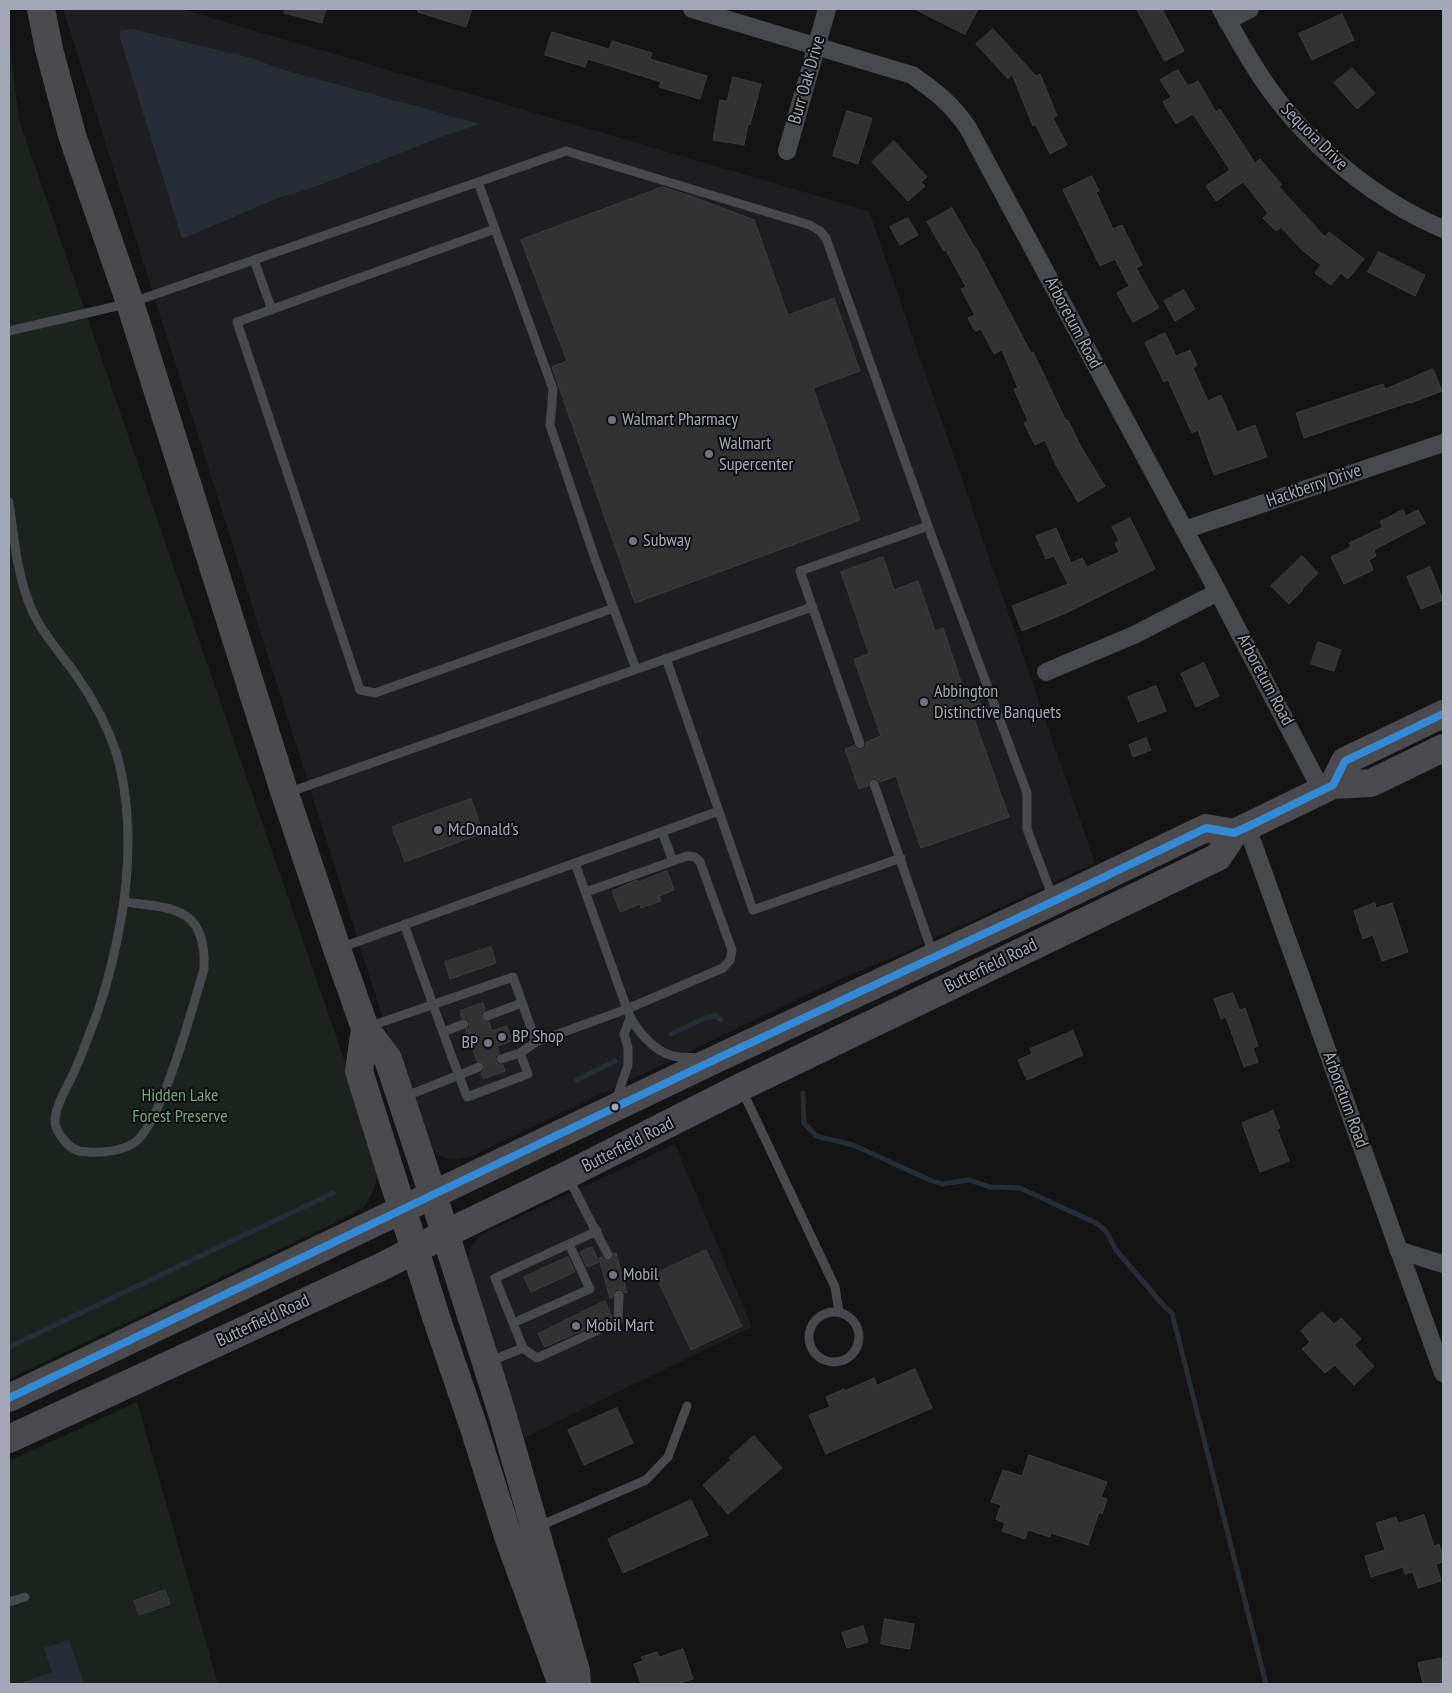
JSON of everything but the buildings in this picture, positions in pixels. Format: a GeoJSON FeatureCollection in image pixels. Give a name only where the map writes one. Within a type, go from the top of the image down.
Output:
{"type":"FeatureCollection","features":[{"type":"Feature","properties":{"kind":"main road"},"geometry":{"type":"LineString","coordinates":[[41,9],[49,49],[72,135],[130,303],[285,794],[365,1028],[388,1059],[402,1098],[502,1410],[576,1671],[577,1684]]}},
{"type":"Feature","properties":{"kind":"main road"},"geometry":{"type":"LineString","coordinates":[[1328,788],[1345,761],[1443,714]]}},
{"type":"Feature","properties":{"kind":"main road"},"geometry":{"type":"LineString","coordinates":[[1240,830],[1328,788],[1371,783],[1443,748]]}},
{"type":"Feature","properties":{"kind":"main road","name":"Butterfield Road"},"geometry":{"type":"LineString","coordinates":[[9,1398],[403,1208],[1206,828],[1240,830]]}},
{"type":"Feature","properties":{"kind":"main road","name":"Butterfield Road"},"geometry":{"type":"LineString","coordinates":[[9,1439],[385,1265],[741,1087],[1218,857],[1240,830]]}},
{"type":"Feature","properties":{"kind":"main road"},"geometry":{"type":"LineString","coordinates":[[365,1028],[360,1070],[436,1317],[510,1542],[560,1679],[565,1684]]}},
{"type":"Feature","properties":{"kind":"street","name":"Arboretum Road"},"geometry":{"type":"LineString","coordinates":[[692,9],[912,75],[940,96],[959,114],[1184,530],[1328,788]]}},
{"type":"Feature","properties":{"kind":"street","name":"Burr Oak Drive"},"geometry":{"type":"LineString","coordinates":[[787,151],[827,9]]}},
{"type":"Feature","properties":{"kind":"street"},"geometry":{"type":"LineString","coordinates":[[1224,15],[1250,9]]}},
{"type":"Feature","properties":{"kind":"street","name":"Sequoia Drive"},"geometry":{"type":"LineString","coordinates":[[1224,15],[1255,69],[1293,119],[1314,142],[1379,194],[1443,229]]}},
{"type":"Feature","properties":{"kind":"street","name":"Hackberry Drive"},"geometry":{"type":"LineString","coordinates":[[1184,530],[1443,443]]}},
{"type":"Feature","properties":{"kind":"street"},"geometry":{"type":"LineString","coordinates":[[1046,672],[1134,635],[1218,592]]}},
{"type":"Feature","properties":{"kind":"street","name":"Arboretum Road"},"geometry":{"type":"LineString","coordinates":[[1240,830],[1443,1373]]}},
{"type":"Feature","properties":{"kind":"street"},"geometry":{"type":"LineString","coordinates":[[1398,1250],[1443,1264]]}},
{"type":"Feature","properties":{"kind":"lane"},"geometry":{"type":"LineString","coordinates":[[9,331],[130,303],[566,151],[810,225],[820,231],[830,246],[928,526],[1027,793],[1027,828],[1054,901]]}},
{"type":"Feature","properties":{"kind":"lane"},"geometry":{"type":"LineString","coordinates":[[478,182],[553,389],[550,425],[594,556],[636,669]]}},
{"type":"Feature","properties":{"kind":"lane"},"geometry":{"type":"LineString","coordinates":[[495,229],[237,322],[360,690],[375,693],[614,608]]}},
{"type":"Feature","properties":{"kind":"lane"},"geometry":{"type":"LineString","coordinates":[[254,260],[272,310]]}},
{"type":"Feature","properties":{"kind":"lane"},"geometry":{"type":"LineString","coordinates":[[9,502],[20,579],[32,610],[51,644],[76,675],[98,710],[116,755],[125,799],[128,842],[124,902],[112,960],[97,1014],[58,1105],[55,1123],[63,1140],[77,1151],[97,1153],[118,1150],[135,1142],[146,1130],[155,1114],[174,1066],[204,969],[205,952],[203,939],[198,927],[190,919],[184,914],[160,906],[124,902]]}},
{"type":"Feature","properties":{"kind":"lane"},"geometry":{"type":"LineString","coordinates":[[860,744],[800,571],[928,526]]}},
{"type":"Feature","properties":{"kind":"lane"},"geometry":{"type":"LineString","coordinates":[[285,794],[812,606]]}},
{"type":"Feature","properties":{"kind":"lane"},"geometry":{"type":"LineString","coordinates":[[666,658],[753,910],[900,858]]}},
{"type":"Feature","properties":{"kind":"lane"},"geometry":{"type":"LineString","coordinates":[[874,784],[934,956]]}},
{"type":"Feature","properties":{"kind":"lane"},"geometry":{"type":"LineString","coordinates":[[337,949],[719,812]]}},
{"type":"Feature","properties":{"kind":"lane"},"geometry":{"type":"LineString","coordinates":[[662,832],[673,861]]}},
{"type":"Feature","properties":{"kind":"lane"},"geometry":{"type":"LineString","coordinates":[[501,1059],[520,1053],[536,1042],[627,1009],[724,968],[730,960],[732,950],[700,862],[695,857],[687,856],[586,892]]}},
{"type":"Feature","properties":{"kind":"lane"},"geometry":{"type":"LineString","coordinates":[[575,863],[630,1018],[658,1049],[673,1056],[714,1060]]}},
{"type":"Feature","properties":{"kind":"lane"},"geometry":{"type":"LineString","coordinates":[[404,924],[467,1097],[528,1074],[520,1053]]}},
{"type":"Feature","properties":{"kind":"lane"},"geometry":{"type":"LineString","coordinates":[[365,1028],[513,977],[536,1042]]}},
{"type":"Feature","properties":{"kind":"lane"},"geometry":{"type":"LineString","coordinates":[[487,1016],[522,1003]]}},
{"type":"Feature","properties":{"kind":"lane"},"geometry":{"type":"LineString","coordinates":[[613,1109],[628,1065],[628,1048],[624,1034],[630,1018]]}},
{"type":"Feature","properties":{"kind":"lane"},"geometry":{"type":"LineString","coordinates":[[443,1032],[464,1024]]}},
{"type":"Feature","properties":{"kind":"lane"},"geometry":{"type":"LineString","coordinates":[[402,1098],[479,1067]]}},
{"type":"Feature","properties":{"kind":"lane"},"geometry":{"type":"LineString","coordinates":[[741,1087],[834,1287],[838,1312]]}},
{"type":"Feature","properties":{"kind":"lane"},"geometry":{"type":"LineString","coordinates":[[567,1175],[608,1255]]}},
{"type":"Feature","properties":{"kind":"lane"},"geometry":{"type":"LineString","coordinates":[[596,1231],[495,1278],[522,1348],[537,1358],[618,1321],[619,1295]]}},
{"type":"Feature","properties":{"kind":"lane"},"geometry":{"type":"LineString","coordinates":[[513,1323],[590,1288],[570,1244]]}},
{"type":"Feature","properties":{"kind":"lane"},"geometry":{"type":"LineString","coordinates":[[838,1312],[846,1315],[856,1326],[858,1341],[851,1355],[844,1359],[829,1361],[816,1354],[809,1340],[810,1332],[817,1319],[823,1314],[838,1312]]}},
{"type":"Feature","properties":{"kind":"lane"},"geometry":{"type":"LineString","coordinates":[[486,1362],[522,1348]]}},
{"type":"Feature","properties":{"kind":"lane"},"geometry":{"type":"LineString","coordinates":[[534,1528],[646,1480],[668,1457],[687,1406]]}},
{"type":"Feature","properties":{"kind":"lane"},"geometry":{"type":"LineString","coordinates":[[9,1602],[26,1597]]}},
{"type":"Feature","properties":{"kind":"shaded area"},"geometry":{"type":"Polygon","coordinates":[[[63,9],[181,9],[869,211],[1095,863],[899,955],[838,980],[470,1157],[452,1160],[435,1154],[396,1060],[63,9]]]}},
{"type":"Feature","properties":{"kind":"shaded area"},"geometry":{"type":"Polygon","coordinates":[[[133,29],[255,59],[274,67],[480,124],[441,137],[320,185],[278,198],[182,239],[120,38],[120,32],[133,29]]]}},
{"type":"Feature","properties":{"kind":"shaded area"},"geometry":{"type":"Polygon","coordinates":[[[675,1144],[752,1327],[520,1440],[466,1263],[471,1246],[480,1235],[675,1144]]]}},
{"type":"Feature","properties":{"kind":"shaded area"},"geometry":{"type":"Polygon","coordinates":[[[69,1640],[84,1684],[24,1684],[23,1682],[52,1672],[44,1648],[69,1640]]]}},
{"type":"Feature","properties":{"kind":"green space","name":"Hidden Lake Forest Preserve"},"geometry":{"type":"Polygon","coordinates":[[[9,41],[19,120],[363,1114],[379,1172],[373,1191],[363,1208],[9,1379],[9,41]]]}},
{"type":"Feature","properties":{"kind":"green space"},"geometry":{"type":"Polygon","coordinates":[[[137,1402],[218,1684],[9,1684],[9,1461],[137,1402]]]}},
{"type":"Feature","properties":{"kind":"waterway"},"geometry":{"type":"LineString","coordinates":[[671,1034],[705,1018],[716,1016],[721,1020]]}},
{"type":"Feature","properties":{"kind":"waterway"},"geometry":{"type":"LineString","coordinates":[[577,1080],[615,1061]]}},
{"type":"Feature","properties":{"kind":"waterway"},"geometry":{"type":"LineString","coordinates":[[803,1093],[804,1123],[816,1136],[853,1145],[942,1184],[969,1180],[990,1187],[1020,1188],[1096,1223],[1105,1230],[1116,1250],[1172,1313],[1266,1684]]}},
{"type":"Feature","properties":{"kind":"waterway"},"geometry":{"type":"LineString","coordinates":[[9,1347],[333,1193]]}},
{"type":"Feature","properties":{"kind":"transit line"},"geometry":{"type":"LineString","coordinates":[[9,1398],[714,1060],[1206,828],[1234,833],[1247,827],[1333,785],[1345,761],[1443,714]]}},
{"type":"Feature","properties":{"kind":"place","name":"Walmart Pharmacy"},"geometry":{"type":"Point","coordinates":[612,420]}},
{"type":"Feature","properties":{"kind":"place","name":"Walmart Supercenter"},"geometry":{"type":"Point","coordinates":[709,454]}},
{"type":"Feature","properties":{"kind":"place","name":"Subway"},"geometry":{"type":"Point","coordinates":[633,541]}},
{"type":"Feature","properties":{"kind":"place","name":"Abbington Distinctive Banquets"},"geometry":{"type":"Point","coordinates":[924,702]}},
{"type":"Feature","properties":{"kind":"place","name":"McDonald's"},"geometry":{"type":"Point","coordinates":[438,830]}},
{"type":"Feature","properties":{"kind":"place","name":"BP Shop"},"geometry":{"type":"Point","coordinates":[502,1037]}},
{"type":"Feature","properties":{"kind":"place","name":"BP"},"geometry":{"type":"Point","coordinates":[488,1043]}},
{"type":"Feature","properties":{"kind":"place","name":"Mobil"},"geometry":{"type":"Point","coordinates":[613,1275]}},
{"type":"Feature","properties":{"kind":"place","name":"Mobil Mart"},"geometry":{"type":"Point","coordinates":[576,1326]}}]}
